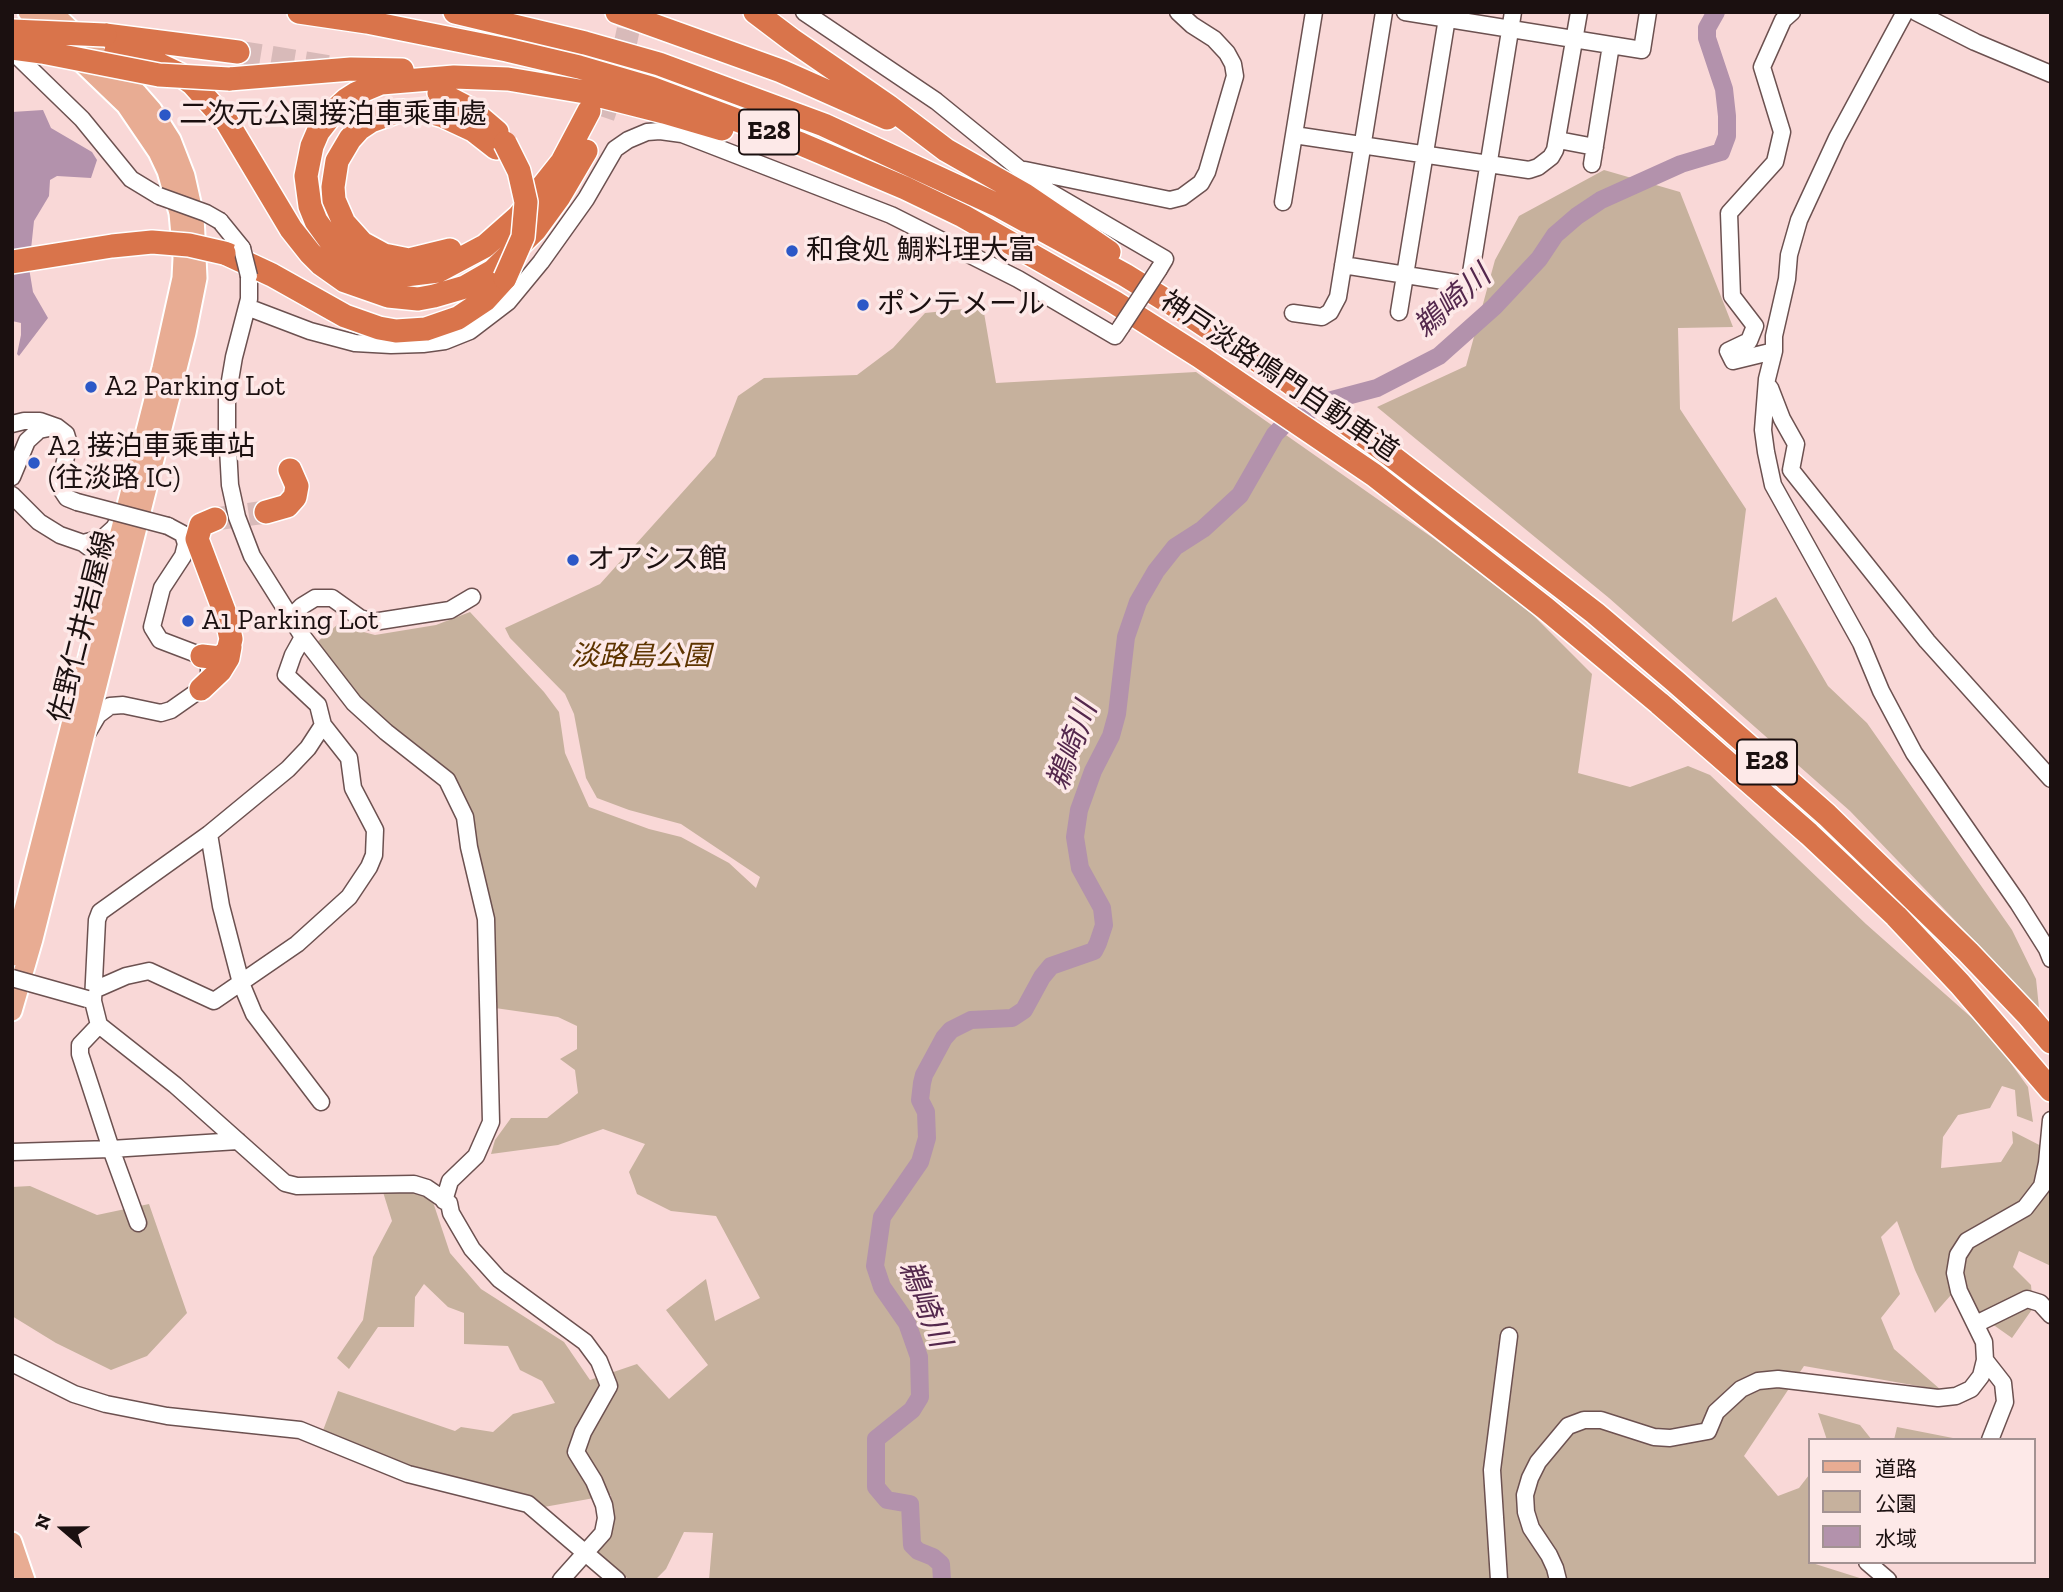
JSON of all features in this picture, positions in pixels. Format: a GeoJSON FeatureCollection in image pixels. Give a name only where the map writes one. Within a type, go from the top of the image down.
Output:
{"type":"FeatureCollection","features":[{"type":"Feature","properties":{"kind":"highway","name":"神戸淡路鳴門自動車道"},"geometry":{"type":"LineString","coordinates":[[299,12],[429,34],[579,67],[651,89],[859,168],[963,216],[1114,302],[1199,356],[1374,475],[1545,608],[1659,703],[1808,834],[1896,916],[2051,1090]]}},
{"type":"Feature","properties":{"kind":"highway","name":"神戸淡路鳴門自動車道"},"geometry":{"type":"LineString","coordinates":[[456,12],[659,64],[824,125],[997,205],[1113,268],[1184,311],[1325,408],[1461,508],[1605,622],[1827,815],[1968,952],[2051,1042]]}},
{"type":"Feature","properties":{"kind":"highway"},"geometry":{"type":"LineString","coordinates":[[617,12],[746,57],[895,122],[1025,195],[1146,279],[1184,311]]}},
{"type":"Feature","properties":{"kind":"highway"},"geometry":{"type":"LineString","coordinates":[[755,12],[946,150]]}},
{"type":"Feature","properties":{"kind":"highway"},"geometry":{"type":"LineString","coordinates":[[12,33],[238,52]]}},
{"type":"Feature","properties":{"kind":"highway"},"geometry":{"type":"LineString","coordinates":[[110,43],[179,74],[193,84],[227,122],[291,229],[310,253],[345,281],[395,297],[418,299],[457,290],[479,280],[508,259],[535,230],[559,197],[583,157],[596,114],[536,198],[501,233],[469,256],[438,271],[410,276],[384,274],[357,264],[334,246],[316,221],[307,191],[308,162],[318,132],[335,110],[357,93],[381,83],[482,77]]}},
{"type":"Feature","properties":{"kind":"highway"},"geometry":{"type":"LineString","coordinates":[[12,50],[174,77],[229,79],[351,69],[426,71],[545,85],[651,108],[859,168]]}},
{"type":"Feature","properties":{"kind":"highway"},"geometry":{"type":"LineString","coordinates":[[12,262],[152,242],[189,245],[233,251],[345,316],[379,328],[396,331],[426,329],[458,318],[485,300],[505,278],[523,237],[523,205],[500,145],[482,118],[439,93]]}},
{"type":"Feature","properties":{"kind":"highway"},"geometry":{"type":"LineString","coordinates":[[500,145],[443,116],[414,110],[385,115],[359,129],[337,161],[333,187],[338,212],[352,234],[362,243],[384,255],[409,260],[438,255],[475,240],[507,221],[536,198]]}},
{"type":"Feature","properties":{"kind":"highway"},"geometry":{"type":"LineString","coordinates":[[266,512],[287,506],[295,497],[297,486],[290,470]]}},
{"type":"Feature","properties":{"kind":"highway"},"geometry":{"type":"LineString","coordinates":[[201,689],[224,666],[231,639],[226,616],[197,538],[201,525],[215,520]]}},
{"type":"Feature","properties":{"kind":"highway"},"geometry":{"type":"LineString","coordinates":[[202,656],[220,659],[228,651],[231,639]]}},
{"type":"Feature","properties":{"kind":"main road","name":"佐野仁井岩屋線"},"geometry":{"type":"LineString","coordinates":[[12,956],[172,327],[182,278],[183,258],[179,214],[167,171],[138,121],[109,88],[28,12]]}},
{"type":"Feature","properties":{"kind":"main road","name":"佐野仁井岩屋線"},"geometry":{"type":"LineString","coordinates":[[12,1011],[72,786],[197,278],[196,237],[190,196],[172,140],[162,124],[123,79],[52,12]]}},
{"type":"Feature","properties":{"kind":"main road"},"geometry":{"type":"LineString","coordinates":[[12,1542],[25,1580]]}},
{"type":"Feature","properties":{"kind":"street"},"geometry":{"type":"LineString","coordinates":[[247,307],[310,331],[355,343],[423,344],[445,341],[470,331],[508,302],[541,262],[586,200],[615,149],[647,132],[660,131],[682,134],[891,215],[1018,279],[1115,336],[1165,259],[1056,197],[936,101],[804,12]]}},
{"type":"Feature","properties":{"kind":"street"},"geometry":{"type":"LineString","coordinates":[[1019,169],[1170,200],[1182,197],[1201,183],[1207,172],[1236,76],[1227,53],[1178,12]]}},
{"type":"Feature","properties":{"kind":"street"},"geometry":{"type":"LineString","coordinates":[[1283,202],[1314,12]]}},
{"type":"Feature","properties":{"kind":"street"},"geometry":{"type":"LineString","coordinates":[[1293,313],[1321,317],[1331,312],[1338,297],[1384,12]]}},
{"type":"Feature","properties":{"kind":"street"},"geometry":{"type":"LineString","coordinates":[[1405,12],[1447,16],[1642,50],[1648,12]]}},
{"type":"Feature","properties":{"kind":"street"},"geometry":{"type":"LineString","coordinates":[[1343,265],[1469,285],[1513,12]]}},
{"type":"Feature","properties":{"kind":"street"},"geometry":{"type":"LineString","coordinates":[[1294,135],[1529,170],[1551,158],[1558,141],[1579,12]]}},
{"type":"Feature","properties":{"kind":"street"},"geometry":{"type":"LineString","coordinates":[[1774,351],[1733,361],[1728,351],[1749,341],[1755,327],[1732,296],[1729,213],[1775,162],[1782,132],[1762,67],[1783,20],[1792,12]]}},
{"type":"Feature","properties":{"kind":"street"},"geometry":{"type":"LineString","coordinates":[[1905,12],[1837,138],[1799,220],[1789,255],[1774,336],[1763,430],[1773,485],[1861,643],[1881,691],[1914,753],[2018,903],[2051,959]]}},
{"type":"Feature","properties":{"kind":"street"},"geometry":{"type":"LineString","coordinates":[[1916,12],[1975,42],[2051,74]]}},
{"type":"Feature","properties":{"kind":"street"},"geometry":{"type":"LineString","coordinates":[[1399,312],[1447,16]]}},
{"type":"Feature","properties":{"kind":"street"},"geometry":{"type":"LineString","coordinates":[[1592,164],[1611,45]]}},
{"type":"Feature","properties":{"kind":"street"},"geometry":{"type":"LineString","coordinates":[[12,50],[82,119],[131,179],[159,196],[220,221],[233,251],[249,276],[247,307],[227,398],[227,454],[237,517],[252,556],[303,638],[354,703],[447,780],[465,817],[486,919],[491,1122],[476,1156],[450,1181],[444,1201]]}},
{"type":"Feature","properties":{"kind":"street"},"geometry":{"type":"LineString","coordinates":[[1558,141],[1595,147]]}},
{"type":"Feature","properties":{"kind":"street"},"geometry":{"type":"LineString","coordinates":[[1767,379],[1782,419],[1796,444],[1791,470],[1927,641],[2051,779]]}},
{"type":"Feature","properties":{"kind":"street"},"geometry":{"type":"LineString","coordinates":[[12,424],[31,420],[57,427],[66,434],[69,444],[61,489],[67,498],[168,522],[183,534],[186,544],[183,556],[162,588],[152,626],[160,640],[202,656],[210,670],[201,689],[166,712],[123,705],[110,706],[94,720],[72,786]]}},
{"type":"Feature","properties":{"kind":"street"},"geometry":{"type":"LineString","coordinates":[[12,477],[22,450],[34,434],[44,428],[57,427]]}},
{"type":"Feature","properties":{"kind":"street"},"geometry":{"type":"LineString","coordinates":[[83,543],[97,541],[114,528],[138,463]]}},
{"type":"Feature","properties":{"kind":"street"},"geometry":{"type":"LineString","coordinates":[[12,494],[30,514],[49,528],[83,543],[94,551],[102,568],[99,613]]}},
{"type":"Feature","properties":{"kind":"street"},"geometry":{"type":"LineString","coordinates":[[290,618],[315,598],[331,598],[360,618],[373,622],[450,610],[472,597]]}},
{"type":"Feature","properties":{"kind":"street"},"geometry":{"type":"LineString","coordinates":[[12,978],[92,997],[126,976],[149,971],[214,1000],[297,944],[349,897],[374,855],[375,830],[353,788],[349,758],[323,725],[318,705],[286,675],[303,638]]}},
{"type":"Feature","properties":{"kind":"street"},"geometry":{"type":"LineString","coordinates":[[109,639],[103,681],[107,694],[123,705]]}},
{"type":"Feature","properties":{"kind":"street"},"geometry":{"type":"LineString","coordinates":[[323,725],[308,748],[288,769],[209,834],[100,912],[97,920],[92,997],[99,1025],[175,1085],[285,1183],[297,1186],[414,1184],[427,1188],[449,1203],[451,1213],[472,1249],[499,1279],[585,1342],[599,1361],[609,1386],[583,1432],[576,1451],[594,1481],[604,1505],[606,1518],[603,1533],[561,1580]]}},
{"type":"Feature","properties":{"kind":"street"},"geometry":{"type":"LineString","coordinates":[[209,834],[221,906],[242,983],[254,1014],[321,1102]]}},
{"type":"Feature","properties":{"kind":"street"},"geometry":{"type":"LineString","coordinates":[[99,1025],[80,1045],[79,1054],[138,1223]]}},
{"type":"Feature","properties":{"kind":"street"},"geometry":{"type":"LineString","coordinates":[[1558,1580],[1552,1562],[1531,1528],[1525,1512],[1525,1495],[1538,1462],[1568,1426],[1584,1420],[1601,1420],[1638,1433],[1662,1437],[1709,1431],[1716,1412],[1741,1389],[1758,1381],[1778,1379],[1918,1396],[1956,1396],[1971,1389],[1981,1376],[1986,1360],[1984,1342],[1959,1291],[1955,1273],[1958,1255],[1967,1241],[2025,1208],[2042,1186],[2051,1120]]}},
{"type":"Feature","properties":{"kind":"street"},"geometry":{"type":"LineString","coordinates":[[12,1152],[111,1149],[238,1140]]}},
{"type":"Feature","properties":{"kind":"street"},"geometry":{"type":"LineString","coordinates":[[1976,1324],[2027,1299],[2040,1303],[2051,1315]]}},
{"type":"Feature","properties":{"kind":"street"},"geometry":{"type":"LineString","coordinates":[[1499,1580],[1492,1470],[1509,1336]]}},
{"type":"Feature","properties":{"kind":"street"},"geometry":{"type":"LineString","coordinates":[[1986,1360],[2003,1383],[2005,1402],[1991,1438]]}},
{"type":"Feature","properties":{"kind":"street"},"geometry":{"type":"LineString","coordinates":[[12,1363],[74,1394],[106,1404],[167,1416],[300,1430],[408,1474],[528,1504],[617,1580]]}},
{"type":"Feature","properties":{"kind":"street"},"geometry":{"type":"LineString","coordinates":[[1869,1564],[1888,1580]]}},
{"type":"Feature","properties":{"kind":"green space"},"geometry":{"type":"Polygon","coordinates":[[[1604,170],[1680,192],[1733,327],[1678,328],[1680,409],[1746,509],[1732,622],[1776,597],[1828,686],[1867,723],[2012,930],[2036,979],[2039,1008],[1850,811],[1609,598],[1377,407],[1466,366],[1495,260],[1519,216],[1604,170]]]}},
{"type":"Feature","properties":{"kind":"green space","name":"淡路島公園"},"geometry":{"type":"Polygon","coordinates":[[[983,307],[996,383],[1196,372],[1433,538],[1531,613],[1592,674],[1578,773],[1630,787],[1688,766],[1710,775],[1866,924],[1989,1033],[2028,1087],[2033,1122],[2017,1116],[2015,1090],[2002,1086],[1990,1108],[1958,1115],[1943,1137],[1941,1168],[2001,1162],[2013,1143],[2012,1131],[2051,1151],[2051,1266],[2019,1251],[2013,1267],[2031,1285],[2033,1308],[2012,1338],[1951,1295],[1935,1313],[1897,1221],[1881,1237],[1900,1294],[1881,1318],[1894,1349],[1941,1390],[1804,1366],[1744,1456],[1778,1496],[1799,1488],[1808,1476],[1808,1564],[1866,1580],[709,1580],[713,1533],[684,1532],[666,1569],[655,1580],[630,1580],[595,1553],[610,1534],[611,1495],[544,1507],[513,1492],[394,1461],[322,1433],[338,1391],[455,1431],[461,1427],[493,1432],[513,1414],[555,1403],[542,1381],[520,1370],[508,1346],[464,1344],[464,1313],[448,1307],[424,1284],[415,1297],[414,1327],[378,1327],[349,1369],[337,1358],[363,1320],[373,1257],[392,1221],[383,1192],[415,1192],[433,1202],[450,1253],[481,1289],[564,1342],[590,1380],[637,1364],[669,1399],[708,1365],[666,1310],[706,1279],[715,1321],[760,1298],[716,1216],[671,1211],[637,1194],[629,1172],[645,1144],[603,1129],[558,1145],[491,1154],[495,1140],[511,1118],[547,1118],[578,1093],[575,1070],[560,1059],[577,1049],[577,1026],[558,1017],[495,1008],[487,894],[448,773],[364,703],[316,643],[337,625],[375,635],[436,625],[470,612],[559,712],[565,753],[589,807],[649,829],[681,837],[729,863],[756,888],[760,877],[681,824],[597,798],[586,778],[574,714],[565,694],[510,638],[505,628],[600,584],[715,456],[738,396],[764,378],[857,375],[893,348],[925,313],[983,307]]]}},
{"type":"Feature","properties":{"kind":"green space"},"geometry":{"type":"Polygon","coordinates":[[[30,1186],[97,1215],[149,1204],[187,1313],[147,1356],[111,1370],[56,1343],[12,1316],[12,1187],[30,1186]]]}},
{"type":"Feature","properties":{"kind":"green space"},"geometry":{"type":"Polygon","coordinates":[[[1818,1413],[1860,1425],[1870,1438],[1826,1438],[1818,1413]]]}},
{"type":"Feature","properties":{"kind":"green space"},"geometry":{"type":"Polygon","coordinates":[[[1897,1427],[1953,1438],[1894,1438],[1897,1427]]]}},
{"type":"Feature","properties":{"kind":"water"},"geometry":{"type":"Polygon","coordinates":[[[43,110],[51,128],[92,152],[97,160],[91,178],[57,176],[50,180],[49,196],[34,221],[29,268],[33,292],[48,318],[19,356],[17,354],[21,323],[12,321],[12,112],[43,110]]]}},
{"type":"Feature","properties":{"kind":"waterway","name":"鵜崎川"},"geometry":{"type":"LineString","coordinates":[[942,1580],[941,1564],[912,1545],[910,1504],[887,1500],[876,1487],[876,1439],[912,1410],[920,1397],[919,1357],[907,1323],[882,1287],[875,1266],[882,1217],[920,1162],[927,1138],[926,1112],[920,1100],[922,1083],[944,1038],[951,1030],[971,1020],[1012,1018],[1024,1010],[1051,966],[1094,951],[1098,943],[1104,925],[1102,908],[1080,868],[1075,837],[1079,810],[1093,771],[1111,736],[1117,714],[1126,637],[1138,602],[1156,571],[1175,547],[1203,529],[1240,495],[1275,434],[1285,424],[1328,401],[1377,388],[1439,356],[1494,307],[1539,259],[1555,235],[1577,216],[1601,200],[1681,164],[1721,152],[1727,136],[1724,89],[1707,38],[1707,28],[1716,12]]}},
{"type":"Feature","properties":{"kind":"tunnel"},"geometry":{"type":"LineString","coordinates":[[603,117],[621,64],[632,12]]}},
{"type":"Feature","properties":{"kind":"tunnel"},"geometry":{"type":"LineString","coordinates":[[238,52],[331,67]]}},
{"type":"Feature","properties":{"kind":"tunnel"},"geometry":{"type":"LineString","coordinates":[[215,519],[266,512]]}},
{"type":"Feature","properties":{"kind":"place","name":"二次元公園接泊車乘車處"},"geometry":{"type":"Point","coordinates":[165,115]}},
{"type":"Feature","properties":{"kind":"place","name":"和食処 鯛料理大富"},"geometry":{"type":"Point","coordinates":[792,251]}},
{"type":"Feature","properties":{"kind":"place","name":"ポンテメール"},"geometry":{"type":"Point","coordinates":[863,305]}},
{"type":"Feature","properties":{"kind":"place","name":"A2 Parking Lot"},"geometry":{"type":"Point","coordinates":[91,387]}},
{"type":"Feature","properties":{"kind":"place","name":"A2 接泊車乘車站 (往淡路 IC)"},"geometry":{"type":"Point","coordinates":[34,463]}},
{"type":"Feature","properties":{"kind":"place","name":"オアシス館"},"geometry":{"type":"Point","coordinates":[573,560]}},
{"type":"Feature","properties":{"kind":"place","name":"A1 Parking Lot"},"geometry":{"type":"Point","coordinates":[188,621]}}]}
